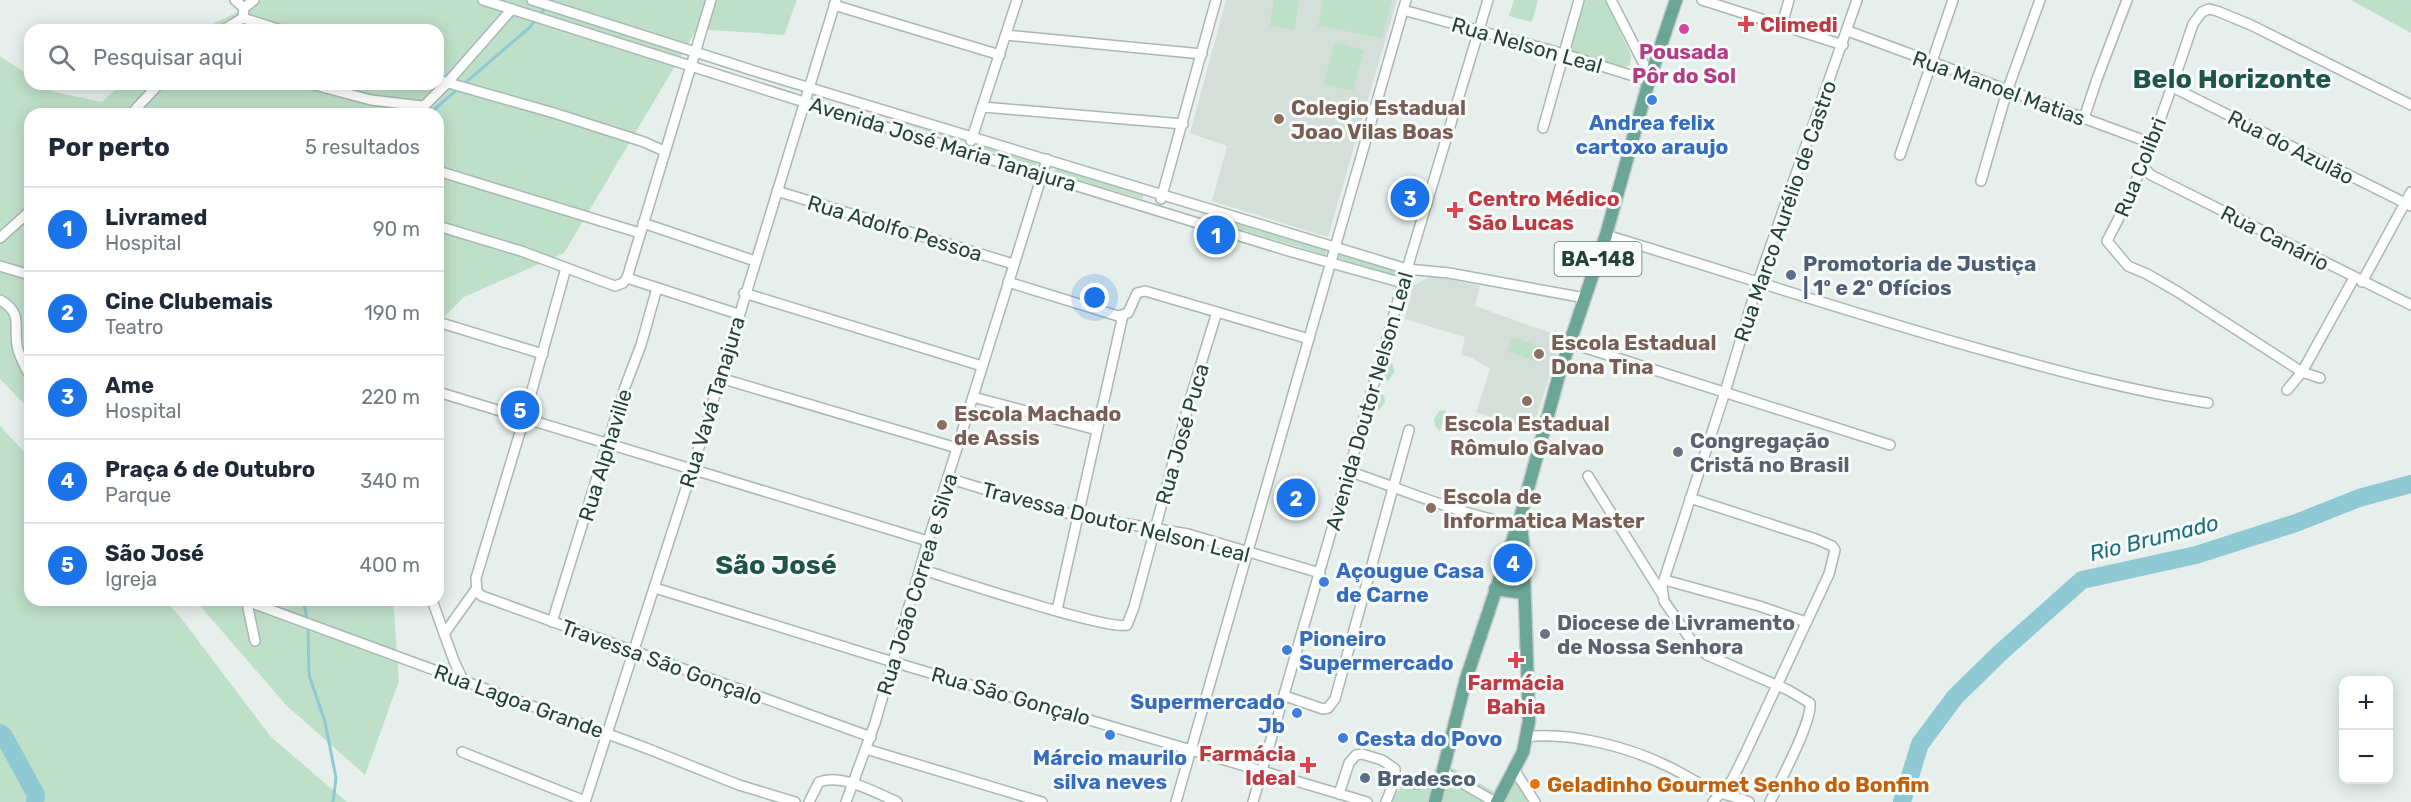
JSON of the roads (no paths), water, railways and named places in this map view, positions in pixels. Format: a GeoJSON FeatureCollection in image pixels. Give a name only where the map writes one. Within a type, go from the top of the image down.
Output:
{"type":"FeatureCollection","features":[{"type":"Feature","properties":{"kind":"main road","name":"BA-148"},"geometry":{"type":"LineString","coordinates":[[1435,802],[1440,774],[1466,679],[1519,523],[1544,426],[1606,235],[1650,80],[1676,0]]}},
{"type":"Feature","properties":{"kind":"main road"},"geometry":{"type":"LineString","coordinates":[[1496,802],[1515,771],[1526,737],[1529,690],[1519,523]]}},
{"type":"Feature","properties":{"kind":"main road"},"geometry":{"type":"LineString","coordinates":[[1495,589],[1524,593]]}},
{"type":"Feature","properties":{"kind":"street"},"geometry":{"type":"LineString","coordinates":[[235,0],[244,8]]}},
{"type":"Feature","properties":{"kind":"street"},"geometry":{"type":"LineString","coordinates":[[243,18],[244,8],[254,0]]}},
{"type":"Feature","properties":{"kind":"street","name":"Avenida José Maria Tanajura"},"geometry":{"type":"LineString","coordinates":[[483,0],[804,102],[1330,263],[1403,283]]}},
{"type":"Feature","properties":{"kind":"street","name":"Avenida José Maria Tanajura"},"geometry":{"type":"LineString","coordinates":[[532,0],[808,88],[1407,269],[1449,273],[1585,298]]}},
{"type":"Feature","properties":{"kind":"street"},"geometry":{"type":"LineString","coordinates":[[444,228],[500,244],[620,286],[627,278],[711,0]]}},
{"type":"Feature","properties":{"kind":"street"},"geometry":{"type":"LineString","coordinates":[[967,152],[1017,0]]}},
{"type":"Feature","properties":{"kind":"street"},"geometry":{"type":"LineString","coordinates":[[1158,210],[1216,0]]}},
{"type":"Feature","properties":{"kind":"street","name":"Avenida Doutor Nelson Leal"},"geometry":{"type":"LineString","coordinates":[[1253,802],[1407,269],[1488,0]]}},
{"type":"Feature","properties":{"kind":"street"},"geometry":{"type":"LineString","coordinates":[[1543,128],[1579,0]]}},
{"type":"Feature","properties":{"kind":"street"},"geometry":{"type":"LineString","coordinates":[[1611,0],[1650,80]]}},
{"type":"Feature","properties":{"kind":"street"},"geometry":{"type":"LineString","coordinates":[[1702,0],[1839,44]]}},
{"type":"Feature","properties":{"kind":"street"},"geometry":{"type":"LineString","coordinates":[[1782,25],[1790,0]]}},
{"type":"Feature","properties":{"kind":"street","name":"Rua Marco Aurélio de Castro"},"geometry":{"type":"LineString","coordinates":[[1725,392],[1758,282],[1839,44],[1848,31],[1857,0]]}},
{"type":"Feature","properties":{"kind":"street"},"geometry":{"type":"LineString","coordinates":[[1900,155],[1953,0]]}},
{"type":"Feature","properties":{"kind":"street"},"geometry":{"type":"LineString","coordinates":[[1981,181],[2007,91],[2040,0]]}},
{"type":"Feature","properties":{"kind":"street"},"geometry":{"type":"LineString","coordinates":[[2084,118],[2127,0]]}},
{"type":"Feature","properties":{"kind":"street"},"geometry":{"type":"LineString","coordinates":[[835,2],[1000,55]]}},
{"type":"Feature","properties":{"kind":"street","name":"Rua Vavá Tanajura"},"geometry":{"type":"LineString","coordinates":[[585,801],[692,470],[744,293],[835,2]]}},
{"type":"Feature","properties":{"kind":"street"},"geometry":{"type":"LineString","coordinates":[[1176,802],[1249,553],[1333,248],[1405,5]]}},
{"type":"Feature","properties":{"kind":"street","name":"Rua Nelson Leal"},"geometry":{"type":"LineString","coordinates":[[1405,5],[1480,31],[1650,80]]}},
{"type":"Feature","properties":{"kind":"street"},"geometry":{"type":"LineString","coordinates":[[2211,5],[2411,105]]}},
{"type":"Feature","properties":{"kind":"street","name":"Rua Colibri"},"geometry":{"type":"LineString","coordinates":[[2211,5],[2193,24],[2142,166],[2125,208],[2107,241],[2128,266],[2178,292],[2302,372]]}},
{"type":"Feature","properties":{"kind":"street"},"geometry":{"type":"LineString","coordinates":[[444,80],[512,9]]}},
{"type":"Feature","properties":{"kind":"street"},"geometry":{"type":"LineString","coordinates":[[233,24],[243,18],[262,24]]}},
{"type":"Feature","properties":{"kind":"street","name":"Rua Manoel Matias"},"geometry":{"type":"LineString","coordinates":[[1848,31],[1930,64],[2151,143]]}},
{"type":"Feature","properties":{"kind":"street"},"geometry":{"type":"LineString","coordinates":[[1006,35],[1202,54]]}},
{"type":"Feature","properties":{"kind":"street"},"geometry":{"type":"LineString","coordinates":[[666,58],[670,44]]}},
{"type":"Feature","properties":{"kind":"street"},"geometry":{"type":"LineString","coordinates":[[444,83],[554,114],[644,142],[664,151]]}},
{"type":"Feature","properties":{"kind":"street","name":"Rua do Azulão"},"geometry":{"type":"LineString","coordinates":[[2172,87],[2408,205]]}},
{"type":"Feature","properties":{"kind":"street"},"geometry":{"type":"LineString","coordinates":[[137,108],[153,90]]}},
{"type":"Feature","properties":{"kind":"street"},"geometry":{"type":"LineString","coordinates":[[334,90],[409,108]]}},
{"type":"Feature","properties":{"kind":"street"},"geometry":{"type":"LineString","coordinates":[[421,108],[435,90]]}},
{"type":"Feature","properties":{"kind":"street"},"geometry":{"type":"LineString","coordinates":[[866,121],[871,106]]}},
{"type":"Feature","properties":{"kind":"street"},"geometry":{"type":"LineString","coordinates":[[983,107],[1183,124]]}},
{"type":"Feature","properties":{"kind":"street","name":"Rua João Correa e Silva"},"geometry":{"type":"LineString","coordinates":[[846,802],[871,737],[928,541],[1047,159]]}},
{"type":"Feature","properties":{"kind":"street","name":"Rua Canário"},"geometry":{"type":"LineString","coordinates":[[2142,166],[2151,175],[2358,280],[2410,302]]}},
{"type":"Feature","properties":{"kind":"street"},"geometry":{"type":"LineString","coordinates":[[444,173],[639,233]]}},
{"type":"Feature","properties":{"kind":"street","name":"Rua Adolfo Pessoa"},"geometry":{"type":"LineString","coordinates":[[777,191],[1014,264]]}},
{"type":"Feature","properties":{"kind":"street"},"geometry":{"type":"LineString","coordinates":[[2287,390],[2302,372],[2358,280],[2408,205],[2411,192]]}},
{"type":"Feature","properties":{"kind":"street"},"geometry":{"type":"LineString","coordinates":[[0,238],[24,216]]}},
{"type":"Feature","properties":{"kind":"street"},"geometry":{"type":"LineString","coordinates":[[643,223],[755,261]]}},
{"type":"Feature","properties":{"kind":"street"},"geometry":{"type":"LineString","coordinates":[[1606,235],[1917,332],[2055,370],[2208,403]]}},
{"type":"Feature","properties":{"kind":"street"},"geometry":{"type":"LineString","coordinates":[[0,266],[24,274]]}},
{"type":"Feature","properties":{"kind":"street"},"geometry":{"type":"LineString","coordinates":[[444,634],[476,589],[479,569],[567,268]]}},
{"type":"Feature","properties":{"kind":"street"},"geometry":{"type":"LineString","coordinates":[[627,278],[738,314]]}},
{"type":"Feature","properties":{"kind":"street"},"geometry":{"type":"LineString","coordinates":[[1008,282],[1111,315],[1128,313],[1134,297],[1140,291],[1309,339]]}},
{"type":"Feature","properties":{"kind":"street","name":"Rua Alphaville"},"geometry":{"type":"LineString","coordinates":[[552,622],[657,288]]}},
{"type":"Feature","properties":{"kind":"street"},"geometry":{"type":"LineString","coordinates":[[744,293],[982,366]]}},
{"type":"Feature","properties":{"kind":"street"},"geometry":{"type":"LineString","coordinates":[[0,300],[8,305],[16,316],[17,348],[24,359]]}},
{"type":"Feature","properties":{"kind":"street","name":"Rua José Puca"},"geometry":{"type":"LineString","coordinates":[[1057,610],[1109,625],[1127,625],[1217,312]]}},
{"type":"Feature","properties":{"kind":"street"},"geometry":{"type":"LineString","coordinates":[[920,569],[1057,610],[1123,315]]}},
{"type":"Feature","properties":{"kind":"street"},"geometry":{"type":"LineString","coordinates":[[444,324],[543,354]]}},
{"type":"Feature","properties":{"kind":"street"},"geometry":{"type":"LineString","coordinates":[[1570,344],[1890,445]]}},
{"type":"Feature","properties":{"kind":"street"},"geometry":{"type":"LineString","coordinates":[[2302,372],[2320,378]]}},
{"type":"Feature","properties":{"kind":"street"},"geometry":{"type":"LineString","coordinates":[[720,378],[957,448]]}},
{"type":"Feature","properties":{"kind":"street"},"geometry":{"type":"LineString","coordinates":[[1662,594],[1690,498],[1725,392]]}},
{"type":"Feature","properties":{"kind":"street"},"geometry":{"type":"LineString","coordinates":[[444,394],[928,541]]}},
{"type":"Feature","properties":{"kind":"street"},"geometry":{"type":"LineString","coordinates":[[973,397],[1097,430]]}},
{"type":"Feature","properties":{"kind":"street"},"geometry":{"type":"LineString","coordinates":[[1285,696],[1323,709],[1328,708],[1335,699],[1409,430]]}},
{"type":"Feature","properties":{"kind":"street"},"geometry":{"type":"LineString","coordinates":[[1348,471],[1484,517],[1519,523]]}},
{"type":"Feature","properties":{"kind":"street"},"geometry":{"type":"LineString","coordinates":[[1588,476],[1662,594],[1664,601],[1693,644],[1707,656],[1808,700],[1811,707],[1792,758],[1770,802]]}},
{"type":"Feature","properties":{"kind":"street","name":"Travessa Doutor Nelson Leal"},"geometry":{"type":"LineString","coordinates":[[948,478],[1031,504],[1079,516],[1156,528],[1206,539],[1320,573]]}},
{"type":"Feature","properties":{"kind":"street"},"geometry":{"type":"LineString","coordinates":[[1690,498],[1832,546],[1835,550],[1832,567],[1744,756],[1722,793],[1713,802]]}},
{"type":"Feature","properties":{"kind":"street"},"geometry":{"type":"LineString","coordinates":[[1665,579],[1806,622]]}},
{"type":"Feature","properties":{"kind":"street","name":"Rua São Gonçalo"},"geometry":{"type":"LineString","coordinates":[[655,588],[893,662],[1367,802]]}},
{"type":"Feature","properties":{"kind":"street","name":"Travessa São Gonçalo"},"geometry":{"type":"LineString","coordinates":[[476,589],[482,596],[871,737]]}},
{"type":"Feature","properties":{"kind":"street"},"geometry":{"type":"LineString","coordinates":[[248,606],[255,642]]}},
{"type":"Feature","properties":{"kind":"street","name":"Rua Lagoa Grande"},"geometry":{"type":"LineString","coordinates":[[261,606],[739,785],[795,802]]}},
{"type":"Feature","properties":{"kind":"street"},"geometry":{"type":"LineString","coordinates":[[434,606],[463,680]]}},
{"type":"Feature","properties":{"kind":"street"},"geometry":{"type":"LineString","coordinates":[[1526,737],[1560,736],[1588,740],[1648,757],[1709,789],[1749,802]]}},
{"type":"Feature","properties":{"kind":"street"},"geometry":{"type":"LineString","coordinates":[[866,749],[1042,802]]}},
{"type":"Feature","properties":{"kind":"street"},"geometry":{"type":"LineString","coordinates":[[462,752],[585,801]]}},
{"type":"Feature","properties":{"kind":"street"},"geometry":{"type":"LineString","coordinates":[[1339,794],[1349,763],[1356,755],[1362,754],[1387,763],[1395,769],[1395,780],[1386,802]]}},
{"type":"Feature","properties":{"kind":"street"},"geometry":{"type":"LineString","coordinates":[[1515,771],[1535,802]]}},
{"type":"Feature","properties":{"kind":"street"},"geometry":{"type":"LineString","coordinates":[[1395,780],[1418,784],[1440,774],[1496,802]]}},
{"type":"Feature","properties":{"kind":"street"},"geometry":{"type":"LineString","coordinates":[[809,802],[817,784],[823,780],[854,783],[897,802]]}},
{"type":"Feature","properties":{"kind":"waterway"},"geometry":{"type":"LineString","coordinates":[[436,108],[529,28],[552,0]]}},
{"type":"Feature","properties":{"kind":"waterway","name":"Rio Brumado"},"geometry":{"type":"LineString","coordinates":[[1902,802],[1920,744],[1955,697],[2000,653],[2082,580],[2196,555],[2296,523],[2359,498],[2411,484]]}},
{"type":"Feature","properties":{"kind":"waterway"},"geometry":{"type":"LineString","coordinates":[[304,606],[308,624],[309,675],[325,722],[336,778],[333,802]]}},
{"type":"Feature","properties":{"kind":"waterway"},"geometry":{"type":"LineString","coordinates":[[0,733],[4,736],[36,795],[35,802]]}},
{"type":"Feature","properties":{"kind":"place","name":"Climedi"},"geometry":{"type":"Point","coordinates":[1746,24]}},
{"type":"Feature","properties":{"kind":"place","name":"Pousada Pôr do Sol"},"geometry":{"type":"Point","coordinates":[1684,29]}},
{"type":"Feature","properties":{"kind":"place","name":"Andrea felix cartoxo araujo"},"geometry":{"type":"Point","coordinates":[1652,100]}},
{"type":"Feature","properties":{"kind":"place","name":"Colegio Estadual Joao Vilas Boas"},"geometry":{"type":"Point","coordinates":[1279,119]}},
{"type":"Feature","properties":{"kind":"place","name":"Ame"},"geometry":{"type":"Point","coordinates":[1410,198]}},
{"type":"Feature","properties":{"kind":"place","name":"Centro Médico São Lucas"},"geometry":{"type":"Point","coordinates":[1455,210]}},
{"type":"Feature","properties":{"kind":"place","name":"Livramed"},"geometry":{"type":"Point","coordinates":[1216,235]}},
{"type":"Feature","properties":{"kind":"place","name":"Promotoria de Justiça | 1º e 2º Ofícios"},"geometry":{"type":"Point","coordinates":[1791,275]}},
{"type":"Feature","properties":{"kind":"place","name":"Escola Estadual Dona Tina"},"geometry":{"type":"Point","coordinates":[1539,354]}},
{"type":"Feature","properties":{"kind":"place","name":"Escola Estadual Rômulo Galvao"},"geometry":{"type":"Point","coordinates":[1527,401]}},
{"type":"Feature","properties":{"kind":"place","name":"São José"},"geometry":{"type":"Point","coordinates":[520,410]}},
{"type":"Feature","properties":{"kind":"place","name":"Escola Machado de Assis"},"geometry":{"type":"Point","coordinates":[942,425]}},
{"type":"Feature","properties":{"kind":"place","name":"Congregação Cristã no Brasil"},"geometry":{"type":"Point","coordinates":[1678,452]}},
{"type":"Feature","properties":{"kind":"place","name":"Cine Clubemais"},"geometry":{"type":"Point","coordinates":[1296,498]}},
{"type":"Feature","properties":{"kind":"place","name":"Escola de Informatica Master"},"geometry":{"type":"Point","coordinates":[1431,508]}},
{"type":"Feature","properties":{"kind":"place","name":"Praça 6 de Outubro"},"geometry":{"type":"Point","coordinates":[1513,563]}},
{"type":"Feature","properties":{"kind":"place","name":"Açougue Casa de Carne"},"geometry":{"type":"Point","coordinates":[1324,582]}},
{"type":"Feature","properties":{"kind":"place","name":"Diocese de Livramento de Nossa Senhora"},"geometry":{"type":"Point","coordinates":[1545,634]}},
{"type":"Feature","properties":{"kind":"place","name":"Pioneiro Supermercado"},"geometry":{"type":"Point","coordinates":[1287,650]}},
{"type":"Feature","properties":{"kind":"place","name":"Farmácia Bahia"},"geometry":{"type":"Point","coordinates":[1516,660]}},
{"type":"Feature","properties":{"kind":"place","name":"Supermercado Jb"},"geometry":{"type":"Point","coordinates":[1297,713]}},
{"type":"Feature","properties":{"kind":"place","name":"Márcio maurilo silva neves"},"geometry":{"type":"Point","coordinates":[1110,735]}},
{"type":"Feature","properties":{"kind":"place","name":"Cesta do Povo"},"geometry":{"type":"Point","coordinates":[1343,738]}},
{"type":"Feature","properties":{"kind":"place","name":"Farmácia Ideal"},"geometry":{"type":"Point","coordinates":[1308,765]}},
{"type":"Feature","properties":{"kind":"place","name":"Bradesco"},"geometry":{"type":"Point","coordinates":[1365,778]}},
{"type":"Feature","properties":{"kind":"place","name":"Geladinho Gourmet Senho do Bonfim"},"geometry":{"type":"Point","coordinates":[1535,784]}},
{"type":"Feature","properties":{"kind":"district","name":"Belo Horizonte"},"geometry":{"type":"Point","coordinates":[2232,79]}},
{"type":"Feature","properties":{"kind":"district","name":"São José"},"geometry":{"type":"Point","coordinates":[776,565]}}]}
